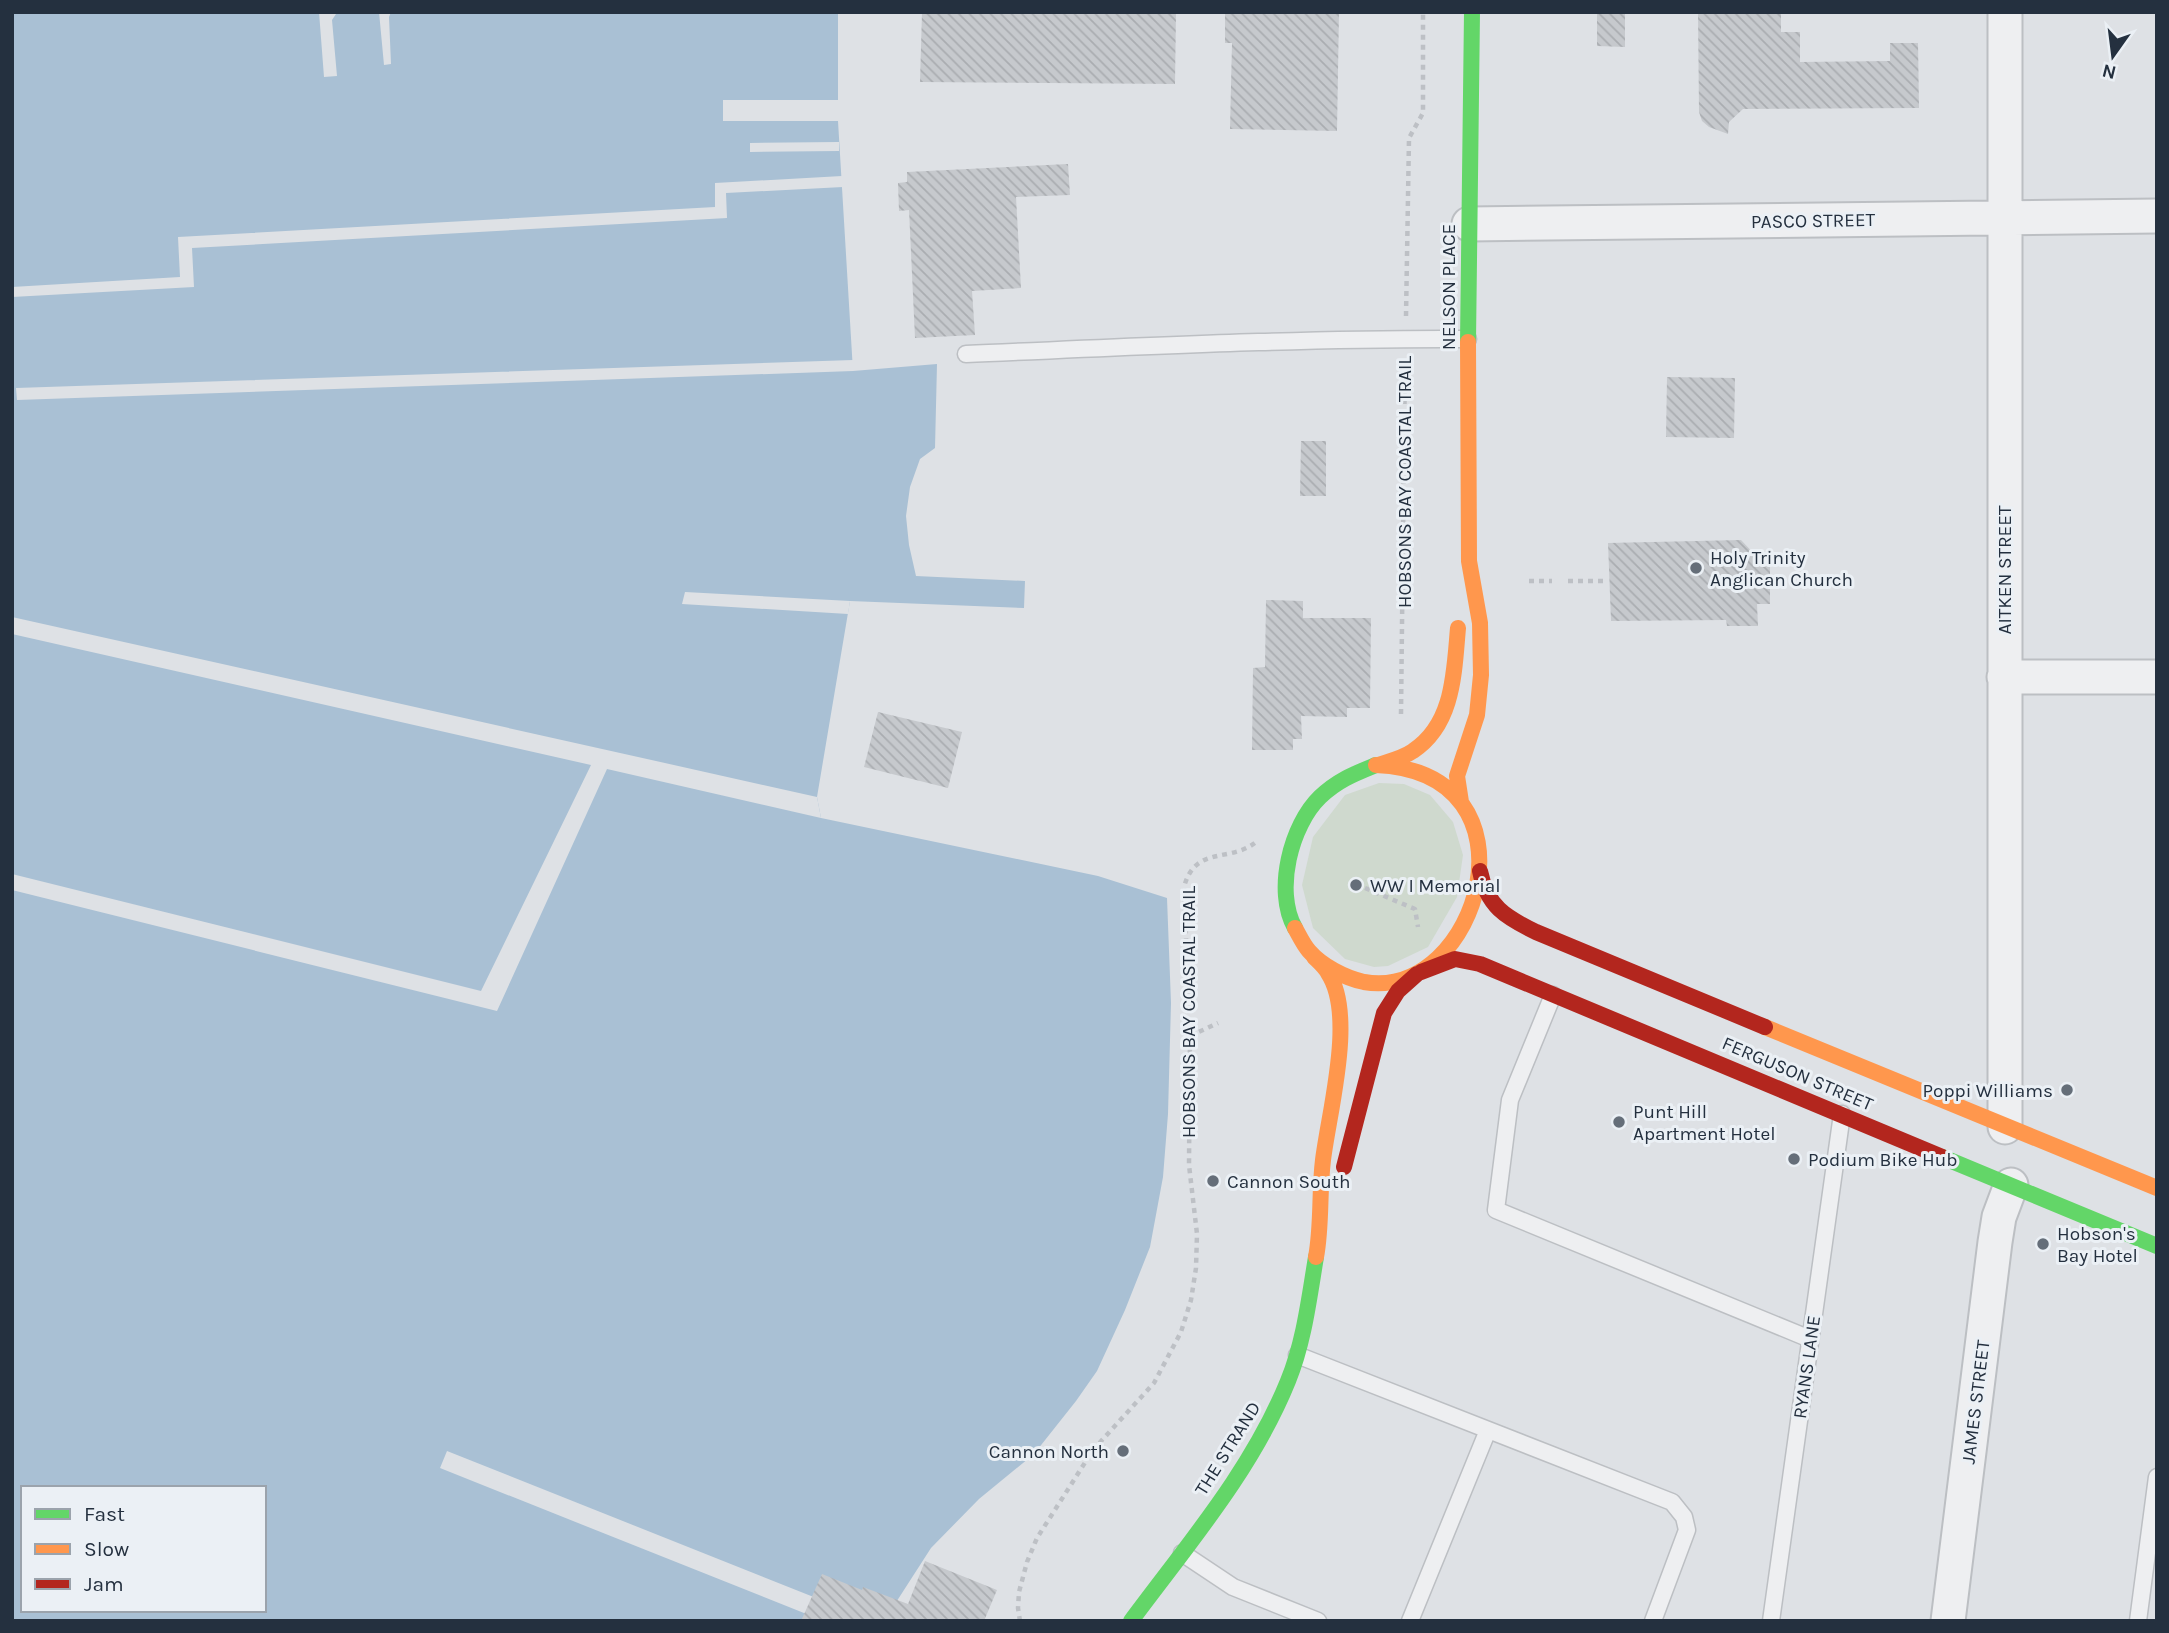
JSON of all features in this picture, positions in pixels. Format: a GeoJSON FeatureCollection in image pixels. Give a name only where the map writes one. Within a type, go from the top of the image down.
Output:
{"type":"FeatureCollection","features":[{"type":"Feature","properties":{"kind":"street","name":"NELSON PLACE"},"geometry":{"type":"LineString","coordinates":[[1461,802],[1457,776],[1475,723],[1481,675],[1480,622],[1469,561],[1468,339],[1472,12]]}},
{"type":"Feature","properties":{"kind":"street","name":"AITKEN STREET"},"geometry":{"type":"LineString","coordinates":[[2005,12],[2006,1127]]}},
{"type":"Feature","properties":{"kind":"street","name":"PASCO STREET"},"geometry":{"type":"LineString","coordinates":[[1469,224],[2157,216]]}},
{"type":"Feature","properties":{"kind":"street","name":"NELSON PLACE"},"geometry":{"type":"LineString","coordinates":[[1376,765],[1414,751],[1437,726],[1452,692],[1460,609],[1469,561]]}},
{"type":"Feature","properties":{"kind":"street"},"geometry":{"type":"LineString","coordinates":[[2004,677],[2157,677]]}},
{"type":"Feature","properties":{"kind":"street"},"geometry":{"type":"LineString","coordinates":[[1376,765],[1399,765],[1419,769],[1437,780],[1461,802],[1475,828],[1479,847],[1480,871],[1472,902],[1457,935],[1445,952],[1419,973],[1392,982],[1363,982],[1332,970],[1314,957],[1295,932],[1288,908],[1286,882],[1289,854],[1303,819],[1317,799],[1344,776],[1376,765]]}},
{"type":"Feature","properties":{"kind":"street","name":"FERGUSON STREET"},"geometry":{"type":"LineString","coordinates":[[1480,871],[1483,890],[1490,902],[1524,927],[2157,1188]]}},
{"type":"Feature","properties":{"kind":"street","name":"THE STRAND"},"geometry":{"type":"LineString","coordinates":[[1131,1621],[1235,1480],[1265,1432],[1289,1379],[1305,1326],[1320,1234],[1321,1175],[1339,1054],[1341,1019],[1334,983],[1314,957]]}},
{"type":"Feature","properties":{"kind":"street","name":"FERGUSON STREET"},"geometry":{"type":"LineString","coordinates":[[1419,973],[1455,959],[1480,964],[2157,1247]]}},
{"type":"Feature","properties":{"kind":"street","name":"THE STRAND"},"geometry":{"type":"LineString","coordinates":[[1320,1234],[1337,1189],[1384,1013],[1399,987],[1419,973]]}},
{"type":"Feature","properties":{"kind":"street","name":"JAMES STREET"},"geometry":{"type":"LineString","coordinates":[[1948,1621],[1994,1242],[1999,1217],[2011,1185]]}},
{"type":"Feature","properties":{"kind":"lane"},"geometry":{"type":"LineString","coordinates":[[966,354],[1178,345],[1468,339]]}},
{"type":"Feature","properties":{"kind":"lane"},"geometry":{"type":"LineString","coordinates":[[1553,994],[1510,1100],[1496,1210],[1810,1339]]}},
{"type":"Feature","properties":{"kind":"lane","name":"RYANS LANE"},"geometry":{"type":"LineString","coordinates":[[1771,1621],[1842,1114]]}},
{"type":"Feature","properties":{"kind":"lane"},"geometry":{"type":"LineString","coordinates":[[1296,1355],[1672,1502],[1684,1517],[1687,1530],[1653,1621]]}},
{"type":"Feature","properties":{"kind":"lane"},"geometry":{"type":"LineString","coordinates":[[1410,1621],[1488,1430]]}},
{"type":"Feature","properties":{"kind":"lane"},"geometry":{"type":"LineString","coordinates":[[2138,1621],[2157,1477]]}},
{"type":"Feature","properties":{"kind":"lane"},"geometry":{"type":"LineString","coordinates":[[1182,1553],[1233,1587],[1318,1621]]}},
{"type":"Feature","properties":{"kind":"path","name":"HOBSONS BAY COASTAL TRAIL"},"geometry":{"type":"LineString","coordinates":[[1399,720],[1403,700],[1409,138],[1423,113],[1423,12]]}},
{"type":"Feature","properties":{"kind":"path"},"geometry":{"type":"LineString","coordinates":[[1529,581],[1552,581]]}},
{"type":"Feature","properties":{"kind":"path"},"geometry":{"type":"LineString","coordinates":[[1567,581],[1604,581]]}},
{"type":"Feature","properties":{"kind":"path","name":"HOBSONS BAY COASTAL TRAIL"},"geometry":{"type":"LineString","coordinates":[[1020,1621],[1018,1592],[1037,1538],[1098,1444],[1154,1383],[1186,1318],[1194,1286],[1197,1248],[1188,1156],[1190,1036],[1184,899],[1188,873],[1194,865],[1211,857],[1248,849],[1260,838]]}},
{"type":"Feature","properties":{"kind":"path"},"geometry":{"type":"LineString","coordinates":[[1365,888],[1415,909],[1419,934]]}},
{"type":"Feature","properties":{"kind":"path"},"geometry":{"type":"LineString","coordinates":[[1190,1036],[1218,1023]]}},
{"type":"Feature","properties":{"kind":"shaded area"},"geometry":{"type":"Polygon","coordinates":[[[1379,783],[1404,784],[1430,795],[1453,822],[1463,855],[1457,897],[1428,947],[1388,966],[1374,967],[1345,959],[1313,928],[1302,885],[1313,837],[1345,795],[1379,783]]]}},
{"type":"Feature","properties":{"kind":"water"},"geometry":{"type":"Polygon","coordinates":[[[12,12],[838,12],[838,121],[853,371],[937,364],[935,448],[920,459],[910,487],[906,516],[916,576],[1025,581],[1024,608],[850,601],[817,797],[821,818],[1098,876],[1167,898],[1171,1003],[1168,1114],[1163,1177],[1150,1247],[1097,1371],[1034,1454],[979,1499],[931,1548],[884,1621],[12,1621],[12,12]]]}},
{"type":"Feature","properties":{"kind":"pier"},"geometry":{"type":"Polygon","coordinates":[[[319,12],[352,12],[336,14],[332,20],[337,76],[324,77],[319,12]]]}},
{"type":"Feature","properties":{"kind":"pier"},"geometry":{"type":"Polygon","coordinates":[[[379,12],[391,12],[391,64],[384,65],[379,12]]]}},
{"type":"Feature","properties":{"kind":"pier"},"geometry":{"type":"Polygon","coordinates":[[[723,100],[838,100],[838,121],[723,121],[723,100]]]}},
{"type":"Feature","properties":{"kind":"pier"},"geometry":{"type":"Polygon","coordinates":[[[839,142],[839,151],[750,152],[750,143],[839,142]]]}},
{"type":"Feature","properties":{"kind":"pier"},"geometry":{"type":"Polygon","coordinates":[[[842,176],[843,187],[726,193],[727,218],[192,248],[194,287],[12,297],[12,287],[180,277],[178,237],[715,207],[715,183],[842,176]]]}},
{"type":"Feature","properties":{"kind":"pier"},"geometry":{"type":"Polygon","coordinates":[[[853,360],[853,371],[17,400],[16,388],[853,360]]]}},
{"type":"Feature","properties":{"kind":"pier"},"geometry":{"type":"Polygon","coordinates":[[[685,592],[850,601],[848,614],[682,604],[685,592]]]}},
{"type":"Feature","properties":{"kind":"pier"},"geometry":{"type":"Polygon","coordinates":[[[12,617],[817,797],[821,818],[607,769],[497,1011],[12,890],[12,874],[481,991],[591,765],[12,634],[12,617]]]}},
{"type":"Feature","properties":{"kind":"pier"},"geometry":{"type":"Polygon","coordinates":[[[447,1451],[874,1621],[824,1621],[440,1468],[447,1451]]]}},
{"type":"Feature","properties":{"kind":"building"},"geometry":{"type":"Polygon","coordinates":[[[922,12],[1176,12],[1175,84],[920,82],[922,12]]]}},
{"type":"Feature","properties":{"kind":"building"},"geometry":{"type":"Polygon","coordinates":[[[1225,12],[1339,12],[1337,131],[1230,129],[1232,43],[1225,43],[1225,12]]]}},
{"type":"Feature","properties":{"kind":"building"},"geometry":{"type":"Polygon","coordinates":[[[1597,12],[1625,12],[1625,47],[1597,46],[1597,12]]]}},
{"type":"Feature","properties":{"kind":"building"},"geometry":{"type":"Polygon","coordinates":[[[1698,12],[1781,12],[1781,32],[1800,32],[1800,62],[1890,61],[1890,43],[1918,43],[1919,108],[1743,109],[1729,122],[1728,134],[1709,127],[1702,121],[1699,112],[1698,12]]]}},
{"type":"Feature","properties":{"kind":"building"},"geometry":{"type":"Polygon","coordinates":[[[1068,164],[1070,195],[1016,197],[1021,288],[972,291],[975,335],[915,338],[909,210],[899,211],[898,183],[907,182],[907,172],[1068,164]]]}},
{"type":"Feature","properties":{"kind":"building"},"geometry":{"type":"Polygon","coordinates":[[[1667,377],[1735,378],[1734,438],[1666,437],[1667,377]]]}},
{"type":"Feature","properties":{"kind":"building"},"geometry":{"type":"Polygon","coordinates":[[[1301,441],[1326,441],[1326,496],[1300,496],[1301,441]]]}},
{"type":"Feature","properties":{"kind":"building"},"geometry":{"type":"Polygon","coordinates":[[[1741,540],[1760,560],[1770,560],[1770,604],[1757,604],[1758,626],[1727,626],[1726,620],[1611,621],[1608,543],[1741,540]]]}},
{"type":"Feature","properties":{"kind":"building"},"geometry":{"type":"Polygon","coordinates":[[[1266,600],[1303,601],[1303,618],[1371,618],[1370,708],[1347,708],[1347,717],[1301,716],[1302,739],[1293,739],[1293,750],[1252,750],[1253,668],[1265,667],[1266,600]]]}},
{"type":"Feature","properties":{"kind":"building"},"geometry":{"type":"Polygon","coordinates":[[[878,712],[962,732],[948,788],[864,767],[878,712]]]}},
{"type":"Feature","properties":{"kind":"building"},"geometry":{"type":"Polygon","coordinates":[[[925,1561],[997,1590],[984,1621],[801,1621],[822,1574],[908,1604],[925,1561]]]}},
{"type":"Feature","properties":{"kind":"traffic: fast"},"geometry":{"type":"LineString","coordinates":[[1468,342],[1472,12]]}},
{"type":"Feature","properties":{"kind":"traffic: fast"},"geometry":{"type":"LineString","coordinates":[[1295,928],[1289,913],[1286,878],[1289,859],[1301,824],[1320,797],[1333,786],[1376,765]]}},
{"type":"Feature","properties":{"kind":"traffic: fast"},"geometry":{"type":"LineString","coordinates":[[1942,1157],[2157,1246]]}},
{"type":"Feature","properties":{"kind":"traffic: fast"},"geometry":{"type":"LineString","coordinates":[[1131,1621],[1238,1476],[1273,1414],[1298,1351],[1316,1257]]}},
{"type":"Feature","properties":{"kind":"traffic: slow"},"geometry":{"type":"LineString","coordinates":[[1461,802],[1457,776],[1477,715],[1481,675],[1480,623],[1469,561],[1468,342]]}},
{"type":"Feature","properties":{"kind":"traffic: slow"},"geometry":{"type":"LineString","coordinates":[[1378,765],[1413,751],[1427,740],[1437,727],[1453,679],[1458,628]]}},
{"type":"Feature","properties":{"kind":"traffic: slow"},"geometry":{"type":"LineString","coordinates":[[1295,928],[1307,948],[1320,962],[1364,982],[1405,979],[1438,958],[1463,924],[1477,884],[1478,842],[1462,805],[1429,777],[1376,765]]}},
{"type":"Feature","properties":{"kind":"traffic: slow"},"geometry":{"type":"LineString","coordinates":[[1314,957],[1327,971],[1336,991],[1340,1013],[1338,1064],[1323,1160],[1316,1257]]}},
{"type":"Feature","properties":{"kind":"traffic: slow"},"geometry":{"type":"LineString","coordinates":[[1765,1027],[2157,1188]]}},
{"type":"Feature","properties":{"kind":"traffic: jam"},"geometry":{"type":"LineString","coordinates":[[1480,871],[1493,902],[1525,927],[1765,1027]]}},
{"type":"Feature","properties":{"kind":"traffic: jam"},"geometry":{"type":"LineString","coordinates":[[1421,972],[1455,959],[1480,964],[1942,1157]]}},
{"type":"Feature","properties":{"kind":"traffic: jam"},"geometry":{"type":"LineString","coordinates":[[1344,1167],[1384,1013],[1398,991],[1417,974]]}},
{"type":"Feature","properties":{"kind":"place","name":"Holy Trinity Anglican Church"},"geometry":{"type":"Point","coordinates":[1696,568]}},
{"type":"Feature","properties":{"kind":"place","name":"WW I Memorial"},"geometry":{"type":"Point","coordinates":[1356,885]}},
{"type":"Feature","properties":{"kind":"place","name":"Poppi Williams"},"geometry":{"type":"Point","coordinates":[2067,1090]}},
{"type":"Feature","properties":{"kind":"place","name":"Punt Hill Apartment Hotel"},"geometry":{"type":"Point","coordinates":[1619,1122]}},
{"type":"Feature","properties":{"kind":"place","name":"Podium Bike Hub"},"geometry":{"type":"Point","coordinates":[1794,1159]}},
{"type":"Feature","properties":{"kind":"place","name":"Cannon South"},"geometry":{"type":"Point","coordinates":[1213,1181]}},
{"type":"Feature","properties":{"kind":"place","name":"Hobson's Bay Hotel"},"geometry":{"type":"Point","coordinates":[2043,1244]}},
{"type":"Feature","properties":{"kind":"place","name":"Cannon North"},"geometry":{"type":"Point","coordinates":[1123,1451]}}]}
